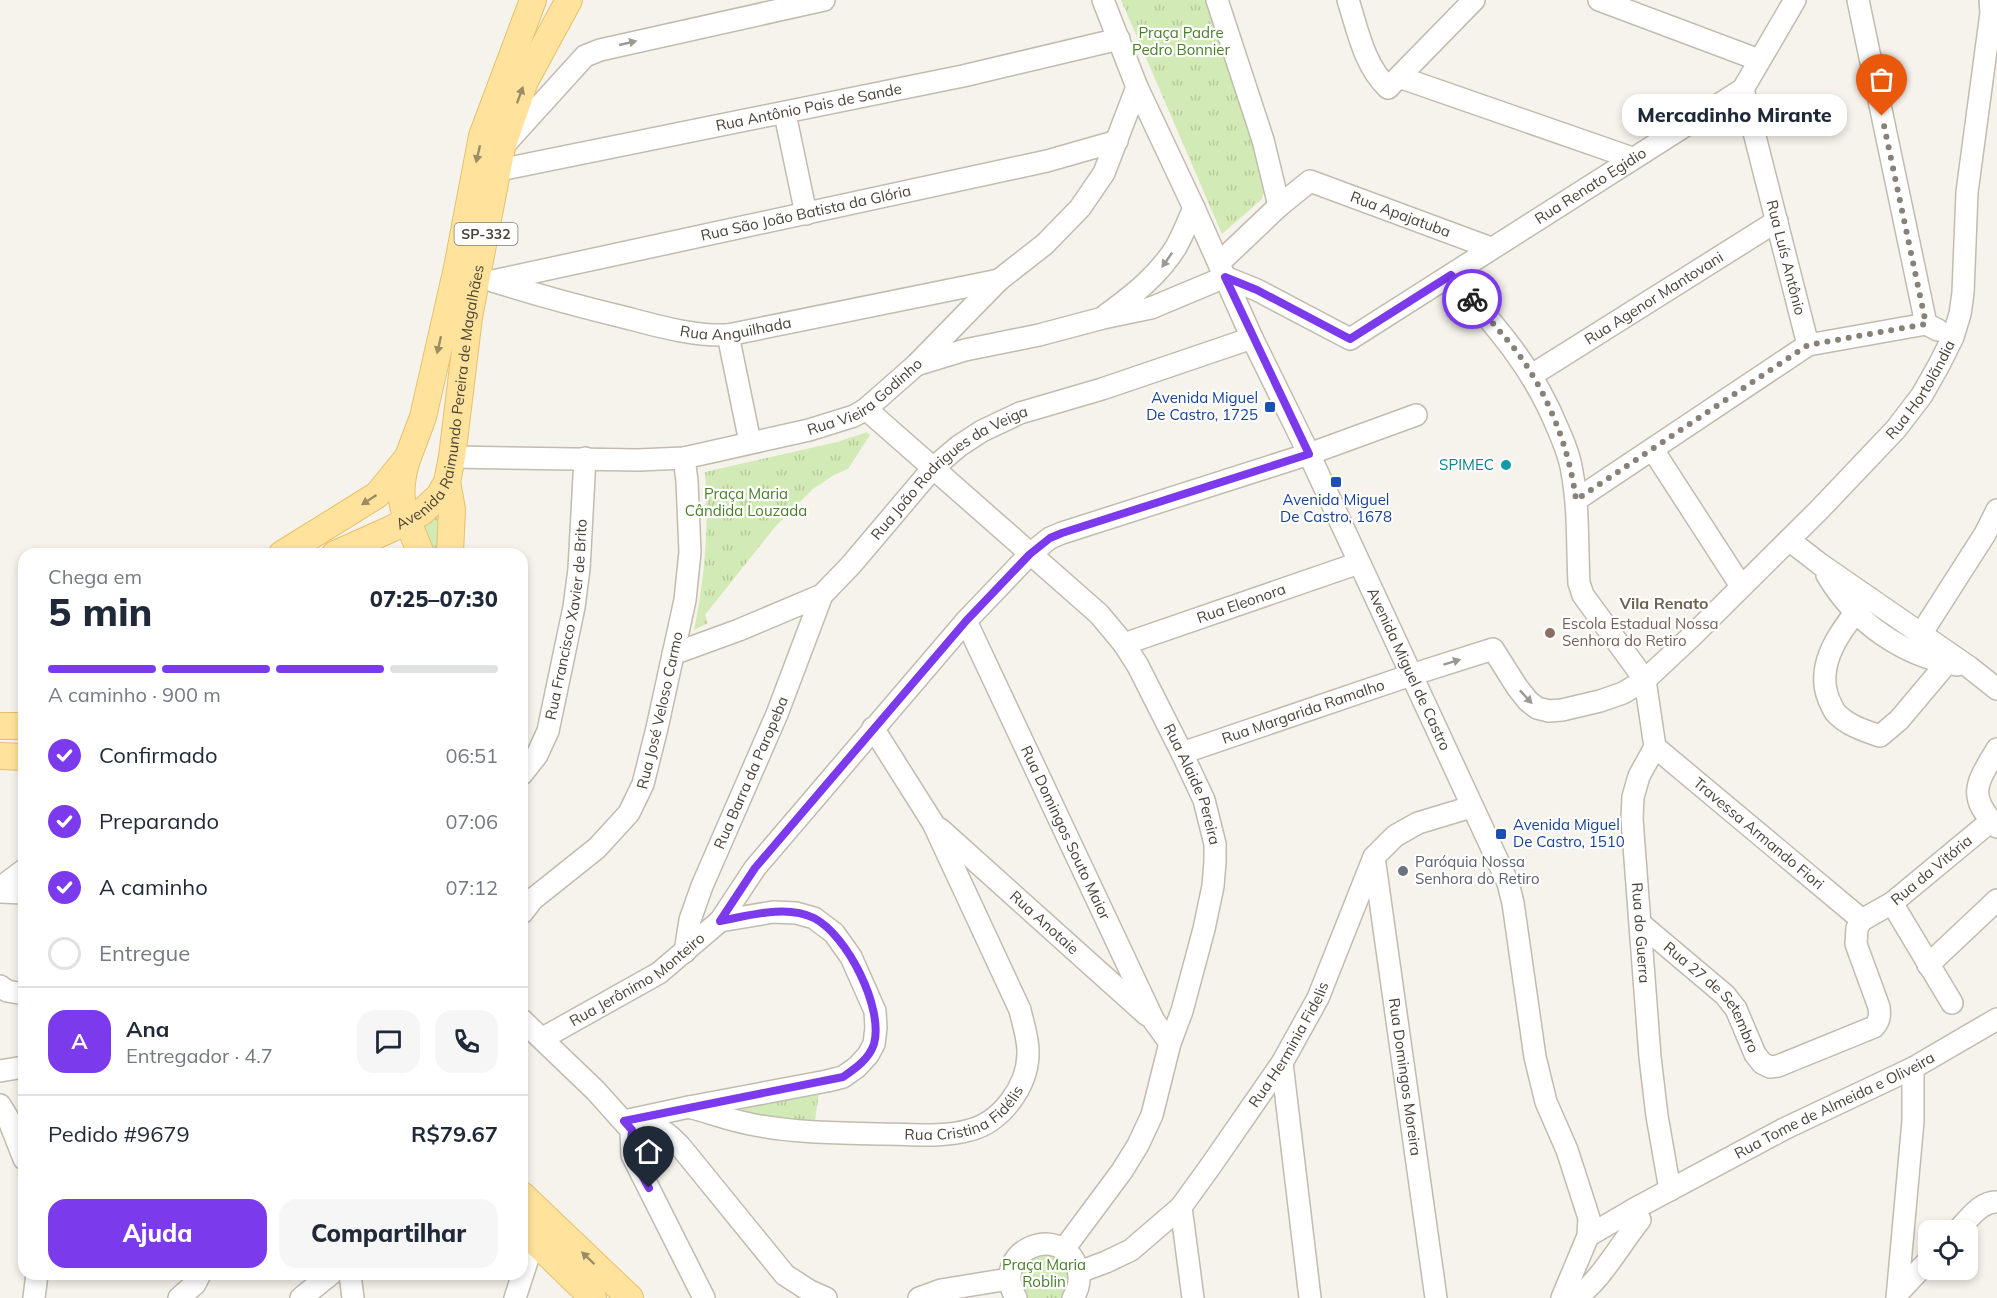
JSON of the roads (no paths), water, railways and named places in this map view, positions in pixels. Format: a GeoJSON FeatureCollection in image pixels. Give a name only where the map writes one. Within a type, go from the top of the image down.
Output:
{"type":"FeatureCollection","features":[{"type":"Feature","properties":{"kind":"main road","name":"Avenida Raimundo Pereira de Magalhães"},"geometry":{"type":"LineString","coordinates":[[292,548],[377,495],[408,457],[426,406],[483,135],[533,0]]}},
{"type":"Feature","properties":{"kind":"main road","name":"Avenida Raimundo Pereira de Magalhães"},"geometry":{"type":"LineString","coordinates":[[348,548],[423,512],[434,502],[450,470],[469,317],[485,280],[500,159],[525,81],[569,0]]}},
{"type":"Feature","properties":{"kind":"main road"},"geometry":{"type":"LineString","coordinates":[[418,548],[406,521],[402,498],[402,480],[408,457],[450,470],[452,509],[450,548]]}},
{"type":"Feature","properties":{"kind":"main road"},"geometry":{"type":"LineString","coordinates":[[0,726],[18,726]]}},
{"type":"Feature","properties":{"kind":"main road"},"geometry":{"type":"LineString","coordinates":[[0,756],[18,757]]}},
{"type":"Feature","properties":{"kind":"main road"},"geometry":{"type":"LineString","coordinates":[[528,1201],[630,1298]]}},
{"type":"Feature","properties":{"kind":"main road"},"geometry":{"type":"LineString","coordinates":[[528,1234],[593,1298]]}},
{"type":"Feature","properties":{"kind":"street"},"geometry":{"type":"LineString","coordinates":[[500,159],[585,56],[600,50],[824,0]]}},
{"type":"Feature","properties":{"kind":"street","name":"Avenida Miguel de Castro"},"geometry":{"type":"LineString","coordinates":[[1103,0],[1137,87],[1252,338],[1309,454],[1471,807],[1500,862],[1513,903],[1535,1057],[1546,1102],[1567,1150],[1575,1180],[1587,1208],[1594,1241]]}},
{"type":"Feature","properties":{"kind":"street"},"geometry":{"type":"LineString","coordinates":[[916,365],[965,350],[1151,308],[1222,270],[1279,206],[1263,140],[1217,0]]}},
{"type":"Feature","properties":{"kind":"street"},"geometry":{"type":"LineString","coordinates":[[1348,0],[1368,63],[1377,78],[1632,158]]}},
{"type":"Feature","properties":{"kind":"street"},"geometry":{"type":"LineString","coordinates":[[1393,83],[1474,0]]}},
{"type":"Feature","properties":{"kind":"street"},"geometry":{"type":"LineString","coordinates":[[1599,0],[1759,60]]}},
{"type":"Feature","properties":{"kind":"street","name":"Rua Renato Egidio"},"geometry":{"type":"LineString","coordinates":[[1222,270],[1350,339],[1743,89],[1795,0]]}},
{"type":"Feature","properties":{"kind":"street"},"geometry":{"type":"LineString","coordinates":[[1858,0],[1926,324]]}},
{"type":"Feature","properties":{"kind":"street","name":"Rua Hortolãndia"},"geometry":{"type":"LineString","coordinates":[[1493,650],[1517,687],[1537,708],[1549,711],[1562,710],[1623,693],[1645,680],[1789,540],[1896,429],[1922,395],[1953,337],[1960,314],[1967,192],[1987,122],[1992,9]]}},
{"type":"Feature","properties":{"kind":"street","name":"Rua Antônio Pais de Sande"},"geometry":{"type":"LineString","coordinates":[[500,159],[785,114],[963,76],[1119,39]]}},
{"type":"Feature","properties":{"kind":"street","name":"Rua Vieira Godinho"},"geometry":{"type":"LineString","coordinates":[[450,470],[585,458],[638,460],[684,458],[809,430],[854,416],[866,409],[916,365],[999,280],[1045,244],[1080,208],[1104,173],[1137,87]]}},
{"type":"Feature","properties":{"kind":"street","name":"Rua Luís Antônio"},"geometry":{"type":"LineString","coordinates":[[1743,89],[1808,345]]}},
{"type":"Feature","properties":{"kind":"street"},"geometry":{"type":"LineString","coordinates":[[785,114],[806,214]]}},
{"type":"Feature","properties":{"kind":"street","name":"Rua São João Batista da Glória"},"geometry":{"type":"LineString","coordinates":[[485,280],[806,214],[1047,161],[1116,141]]}},
{"type":"Feature","properties":{"kind":"street","name":"Rua Apajatuba"},"geometry":{"type":"LineString","coordinates":[[1279,206],[1310,181],[1491,248]]}},
{"type":"Feature","properties":{"kind":"street"},"geometry":{"type":"LineString","coordinates":[[1103,318],[1159,271],[1177,245],[1194,208]]}},
{"type":"Feature","properties":{"kind":"street","name":"Rua Agenor Mantovani"},"geometry":{"type":"LineString","coordinates":[[1532,375],[1776,221]]}},
{"type":"Feature","properties":{"kind":"street"},"geometry":{"type":"LineString","coordinates":[[1451,275],[1515,349],[1532,375],[1552,414],[1568,453],[1576,500],[1579,583],[1583,595],[1645,680],[1655,747]]}},
{"type":"Feature","properties":{"kind":"street","name":"Rua Anguilhada"},"geometry":{"type":"LineString","coordinates":[[485,280],[549,299],[679,331],[699,335],[728,335],[999,280]]}},
{"type":"Feature","properties":{"kind":"street"},"geometry":{"type":"LineString","coordinates":[[1576,500],[1808,345],[1926,324],[1953,337]]}},
{"type":"Feature","properties":{"kind":"street"},"geometry":{"type":"LineString","coordinates":[[728,335],[750,442]]}},
{"type":"Feature","properties":{"kind":"street","name":"Rua João Rodrigues da Veiga"},"geometry":{"type":"LineString","coordinates":[[673,654],[739,630],[822,595],[851,565],[933,468],[981,431],[1020,413],[1102,389],[1252,338]]}},
{"type":"Feature","properties":{"kind":"street","name":"Rua Alaide Pereira"},"geometry":{"type":"LineString","coordinates":[[866,409],[1099,614],[1124,644],[1182,753],[1204,800],[1215,844],[1213,886],[1204,929],[1182,1011],[1170,1043],[1152,1115],[1138,1145],[1122,1171],[1064,1249]]}},
{"type":"Feature","properties":{"kind":"street"},"geometry":{"type":"LineString","coordinates":[[720,921],[755,868],[873,728],[966,621],[1030,554],[1050,538],[1309,454],[1416,415]]}},
{"type":"Feature","properties":{"kind":"street"},"geometry":{"type":"LineString","coordinates":[[1653,450],[1741,586]]}},
{"type":"Feature","properties":{"kind":"street","name":"Rua Francisco Xavier de Brito"},"geometry":{"type":"LineString","coordinates":[[528,766],[537,755],[548,730],[574,607],[579,569],[585,458]]}},
{"type":"Feature","properties":{"kind":"street","name":"Rua José Veloso Carmo"},"geometry":{"type":"LineString","coordinates":[[528,905],[597,848],[629,813],[643,784],[685,600],[690,552],[684,458]]}},
{"type":"Feature","properties":{"kind":"street"},"geometry":{"type":"LineString","coordinates":[[1922,634],[1985,534],[1997,510]]}},
{"type":"Feature","properties":{"kind":"street"},"geometry":{"type":"LineString","coordinates":[[1789,540],[1820,564],[1861,605],[1875,630],[1897,644],[1922,655],[1956,662]]}},
{"type":"Feature","properties":{"kind":"street","name":"Rua Eleonora"},"geometry":{"type":"LineString","coordinates":[[1124,644],[1359,563]]}},
{"type":"Feature","properties":{"kind":"street","name":"Rua Barra da Paropeba"},"geometry":{"type":"LineString","coordinates":[[685,952],[690,920],[702,886],[777,714],[822,595]]}},
{"type":"Feature","properties":{"kind":"street"},"geometry":{"type":"LineString","coordinates":[[1861,605],[1922,634],[1956,662],[1997,689]]}},
{"type":"Feature","properties":{"kind":"street"},"geometry":{"type":"LineString","coordinates":[[1861,605],[1836,640],[1825,665],[1826,693],[1835,712],[1858,728],[1880,736],[1956,662]]}},
{"type":"Feature","properties":{"kind":"street","name":"Rua Domingos Souto Maior"},"geometry":{"type":"LineString","coordinates":[[966,621],[1154,1021],[1170,1043]]}},
{"type":"Feature","properties":{"kind":"street","name":"Rua Margarida Ramalho"},"geometry":{"type":"LineString","coordinates":[[1182,753],[1493,650]]}},
{"type":"Feature","properties":{"kind":"street","name":"Rua Cristina Fidélis"},"geometry":{"type":"LineString","coordinates":[[689,1107],[755,1125],[790,1130],[824,1133],[944,1135],[972,1130],[992,1120],[1006,1107],[1022,1082],[1028,1055],[1026,1033],[1020,1010],[933,823],[873,728]]}},
{"type":"Feature","properties":{"kind":"street","name":"Travessa Armando Fiori"},"geometry":{"type":"LineString","coordinates":[[1655,747],[1862,920]]}},
{"type":"Feature","properties":{"kind":"street","name":"Rua do Guerra"},"geometry":{"type":"LineString","coordinates":[[1655,747],[1639,776],[1633,797],[1632,819],[1641,925],[1642,974],[1656,1116],[1670,1190]]}},
{"type":"Feature","properties":{"kind":"street","name":"Rua da Vitória"},"geometry":{"type":"LineString","coordinates":[[1862,920],[1892,903],[1994,824],[1980,806],[1977,793],[1979,780],[1997,749]]}},
{"type":"Feature","properties":{"kind":"street","name":"Rua Herminia Fidelis"},"geometry":{"type":"LineString","coordinates":[[1079,1272],[1131,1250],[1181,1207],[1282,1063],[1318,998],[1374,857],[1395,836],[1418,823],[1471,807]]}},
{"type":"Feature","properties":{"kind":"street","name":"Rua Anotaie"},"geometry":{"type":"LineString","coordinates":[[933,823],[1154,1021]]}},
{"type":"Feature","properties":{"kind":"street","name":"Rua Domingos Moreira"},"geometry":{"type":"LineString","coordinates":[[1374,857],[1436,1298]]}},
{"type":"Feature","properties":{"kind":"street"},"geometry":{"type":"LineString","coordinates":[[0,890],[18,875]]}},
{"type":"Feature","properties":{"kind":"street"},"geometry":{"type":"LineString","coordinates":[[0,890],[18,892]]}},
{"type":"Feature","properties":{"kind":"street"},"geometry":{"type":"LineString","coordinates":[[1928,965],[1997,900]]}},
{"type":"Feature","properties":{"kind":"street"},"geometry":{"type":"LineString","coordinates":[[1892,903],[1952,1003]]}},
{"type":"Feature","properties":{"kind":"street","name":"Rua Jerônimo Monteiro"},"geometry":{"type":"LineString","coordinates":[[543,1038],[659,973],[720,921],[773,912],[796,913],[814,918],[834,933],[851,957],[875,1011],[874,1044],[857,1067],[843,1077],[689,1107],[628,1126]]}},
{"type":"Feature","properties":{"kind":"street","name":"Rua 27 de Setembro"},"geometry":{"type":"LineString","coordinates":[[1641,925],[1725,995],[1736,1009],[1755,1054],[1762,1063],[1778,1066],[1874,1027],[1878,1022],[1879,1006],[1856,944],[1855,936],[1862,920]]}},
{"type":"Feature","properties":{"kind":"street"},"geometry":{"type":"LineString","coordinates":[[0,986],[7,991],[18,993]]}},
{"type":"Feature","properties":{"kind":"street","name":"Rua Tome de Almeida e Oliveira"},"geometry":{"type":"LineString","coordinates":[[1594,1241],[1636,1208],[1786,1128],[1913,1068],[1997,1019]]}},
{"type":"Feature","properties":{"kind":"street"},"geometry":{"type":"LineString","coordinates":[[528,1025],[628,1126],[632,1155],[704,1298]]}},
{"type":"Feature","properties":{"kind":"street"},"geometry":{"type":"LineString","coordinates":[[1282,1063],[1310,1298]]}},
{"type":"Feature","properties":{"kind":"street"},"geometry":{"type":"LineString","coordinates":[[0,1071],[18,1068]]}},
{"type":"Feature","properties":{"kind":"street"},"geometry":{"type":"LineString","coordinates":[[1898,1296],[1913,1121],[1913,1068]]}},
{"type":"Feature","properties":{"kind":"street"},"geometry":{"type":"LineString","coordinates":[[0,1105],[18,1144]]}},
{"type":"Feature","properties":{"kind":"street"},"geometry":{"type":"LineString","coordinates":[[628,1126],[654,1126],[666,1133],[680,1146],[785,1275],[826,1298]]}},
{"type":"Feature","properties":{"kind":"street","name":"Rua Tome de Almeida e Oliveira"},"geometry":{"type":"LineString","coordinates":[[1594,1241],[1640,1220],[1670,1190]]}},
{"type":"Feature","properties":{"kind":"street"},"geometry":{"type":"LineString","coordinates":[[1968,1220],[1988,1203],[1997,1202]]}},
{"type":"Feature","properties":{"kind":"street"},"geometry":{"type":"LineString","coordinates":[[1181,1207],[1193,1298]]}},
{"type":"Feature","properties":{"kind":"street"},"geometry":{"type":"LineString","coordinates":[[1574,1298],[1592,1283],[1640,1220]]}},
{"type":"Feature","properties":{"kind":"street"},"geometry":{"type":"LineString","coordinates":[[1562,1298],[1566,1283],[1594,1241]]}},
{"type":"Feature","properties":{"kind":"street"},"geometry":{"type":"LineString","coordinates":[[1567,1298],[1594,1241]]}},
{"type":"Feature","properties":{"kind":"street"},"geometry":{"type":"LineString","coordinates":[[919,1298],[941,1290],[1012,1289],[1011,1268],[1016,1258],[1035,1245],[1047,1244],[1064,1249],[1075,1261],[1079,1272],[1079,1283],[1073,1298]]}},
{"type":"Feature","properties":{"kind":"street"},"geometry":{"type":"LineString","coordinates":[[1898,1296],[1918,1273]]}},
{"type":"Feature","properties":{"kind":"street"},"geometry":{"type":"LineString","coordinates":[[34,1298],[36,1280]]}},
{"type":"Feature","properties":{"kind":"street"},"geometry":{"type":"LineString","coordinates":[[179,1298],[197,1280]]}},
{"type":"Feature","properties":{"kind":"street"},"geometry":{"type":"LineString","coordinates":[[301,1298],[324,1280]]}},
{"type":"Feature","properties":{"kind":"street"},"geometry":{"type":"LineString","coordinates":[[351,1280],[353,1298]]}},
{"type":"Feature","properties":{"kind":"street"},"geometry":{"type":"LineString","coordinates":[[515,1298],[519,1280]]}},
{"type":"Feature","properties":{"kind":"place","name":"Mercadinho Mirante"},"geometry":{"type":"Point","coordinates":[1882,116]}},
{"type":"Feature","properties":{"kind":"place","name":"Avenida Miguel De Castro, 1725"},"geometry":{"type":"Point","coordinates":[1270,407]}},
{"type":"Feature","properties":{"kind":"place","name":"SPIMEC"},"geometry":{"type":"Point","coordinates":[1506,465]}},
{"type":"Feature","properties":{"kind":"place","name":"Avenida Miguel De Castro, 1678"},"geometry":{"type":"Point","coordinates":[1336,482]}},
{"type":"Feature","properties":{"kind":"place","name":"Escola Estadual Nossa Senhora do Retiro"},"geometry":{"type":"Point","coordinates":[1550,633]}},
{"type":"Feature","properties":{"kind":"place","name":"Avenida Miguel De Castro, 1510"},"geometry":{"type":"Point","coordinates":[1501,834]}},
{"type":"Feature","properties":{"kind":"place","name":"Paróquia Nossa Senhora do Retiro"},"geometry":{"type":"Point","coordinates":[1403,871]}},
{"type":"Feature","properties":{"kind":"district","name":"Vila Renato"},"geometry":{"type":"Point","coordinates":[1664,603]}},
{"type":"Feature","properties":{"kind":"park label","name":"Praça Padre Pedro Bonnier"},"geometry":{"type":"Point","coordinates":[1181,42]}},
{"type":"Feature","properties":{"kind":"park label","name":"Praça Maria Cândida Louzada"},"geometry":{"type":"Point","coordinates":[746,502]}},
{"type":"Feature","properties":{"kind":"park label","name":"Praça Maria Roblin"},"geometry":{"type":"Point","coordinates":[1044,1274]}}]}
